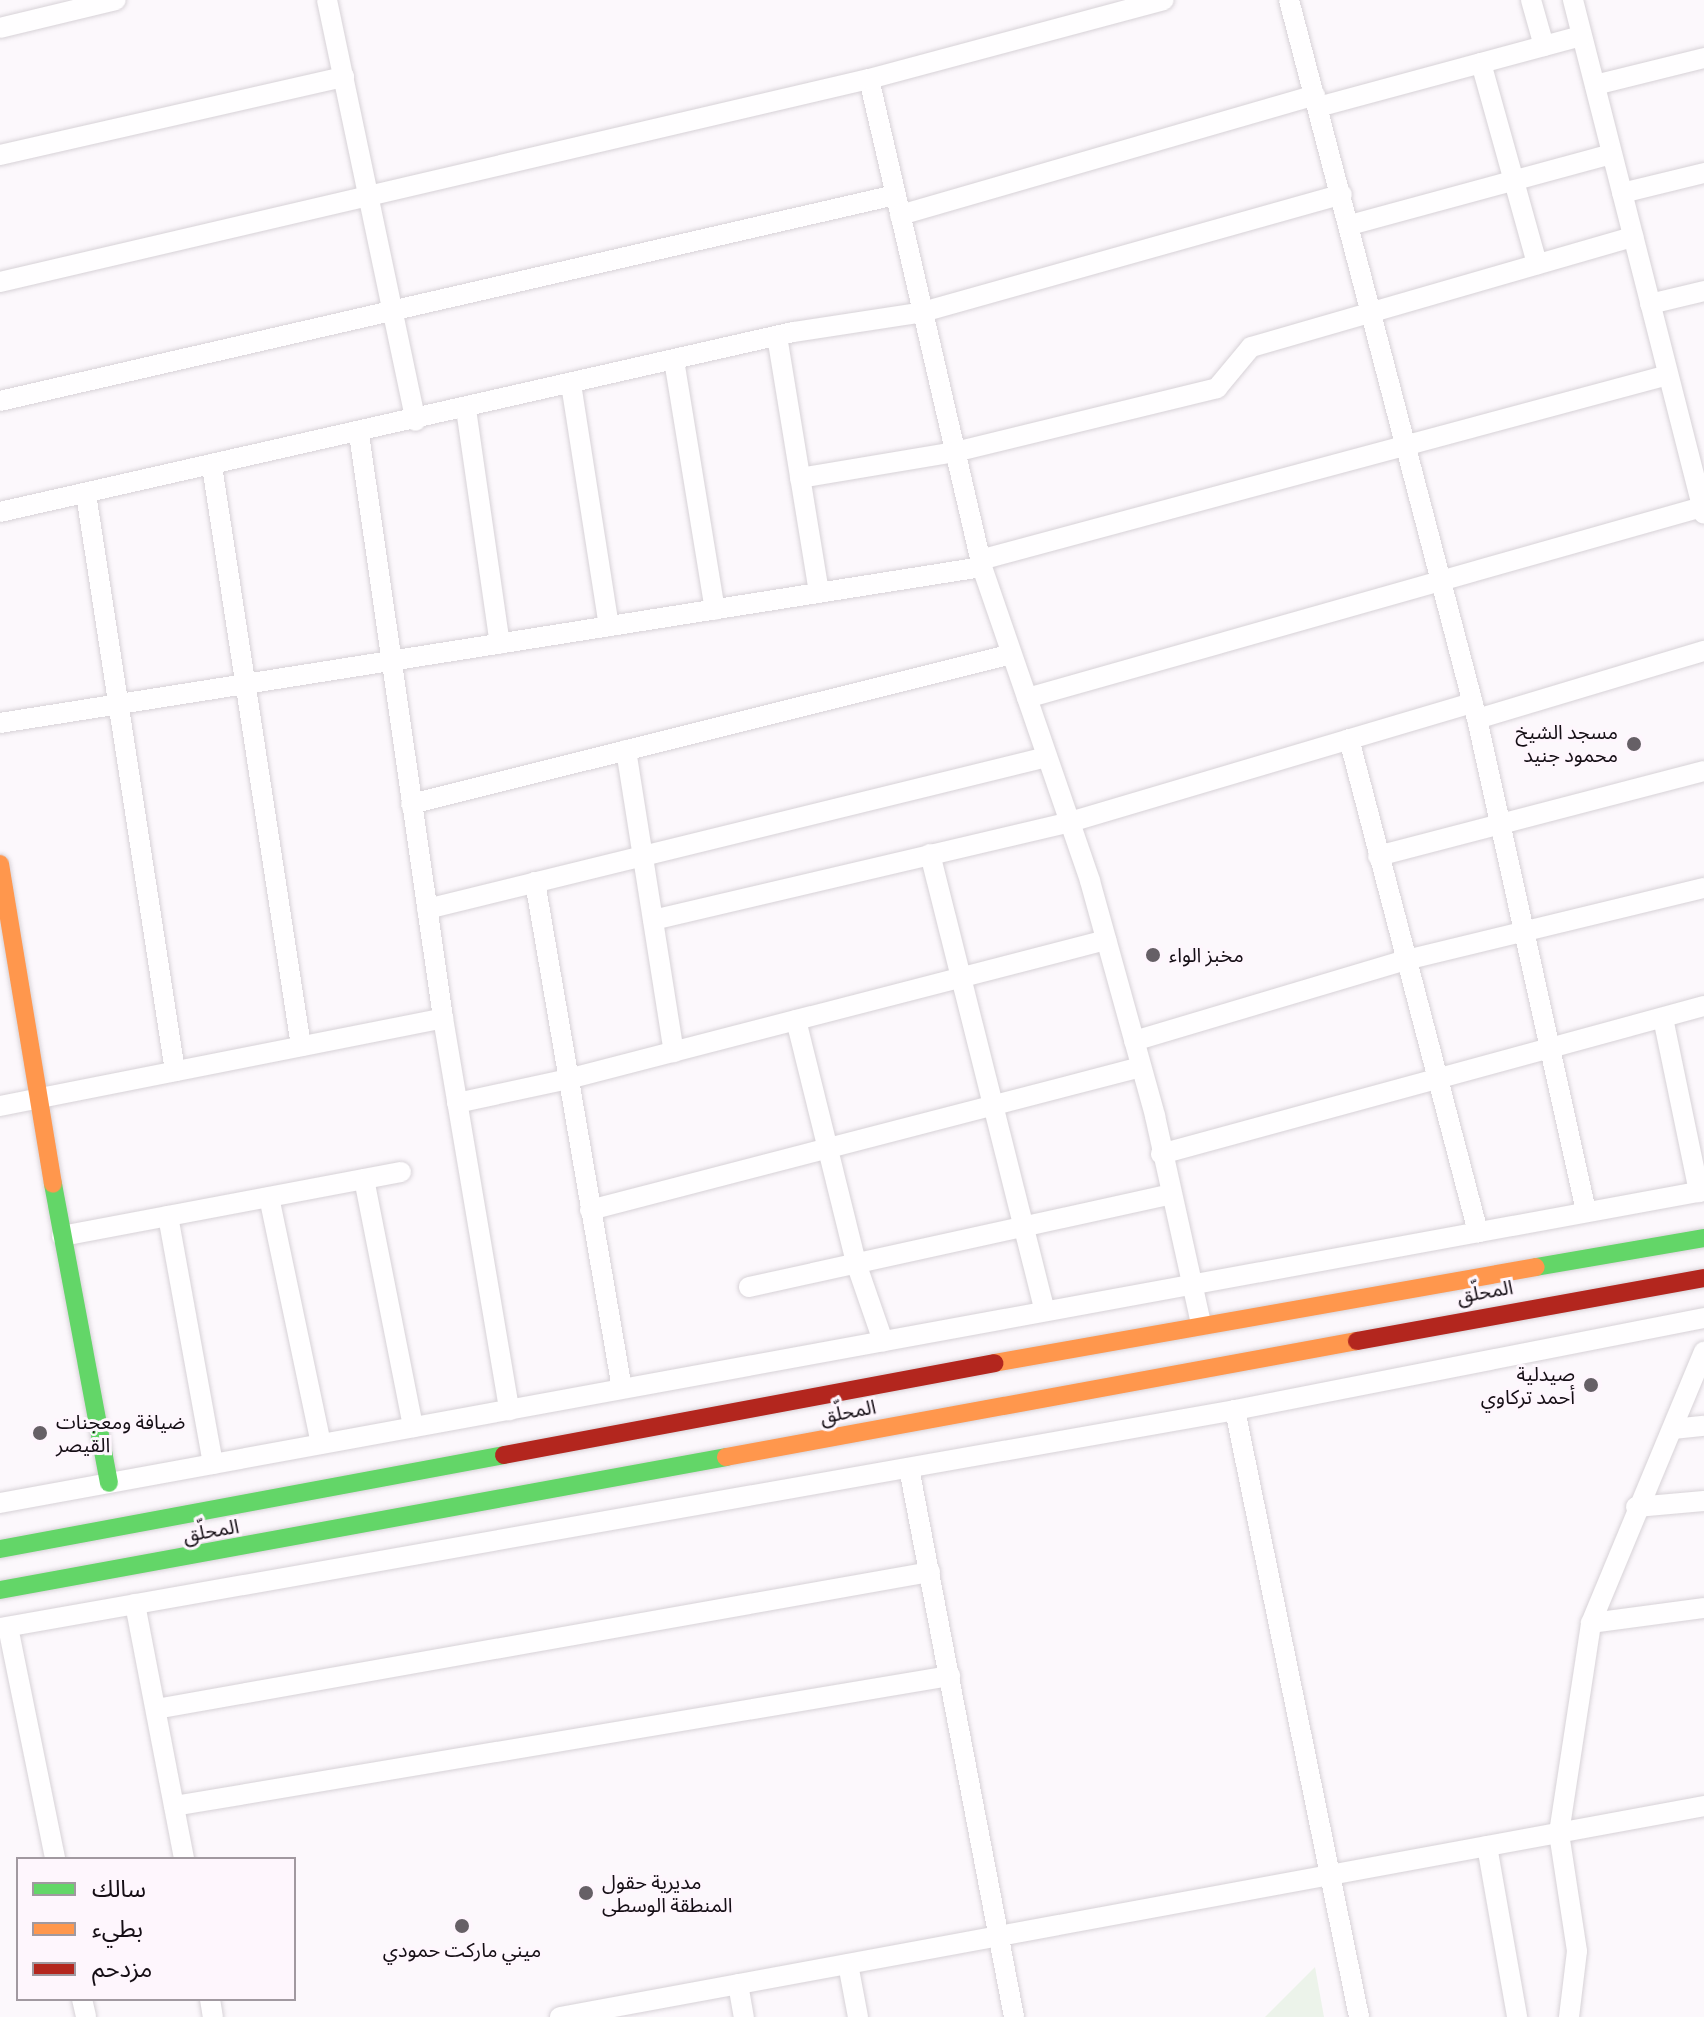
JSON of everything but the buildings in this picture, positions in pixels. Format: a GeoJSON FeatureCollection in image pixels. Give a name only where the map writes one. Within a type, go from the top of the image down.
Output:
{"type":"FeatureCollection","features":[{"type":"Feature","properties":{"kind":"main road"},"geometry":{"type":"LineString","coordinates":[[0,864],[37,1098],[109,1483]]}},
{"type":"Feature","properties":{"kind":"main road","name":"المحلّق"},"geometry":{"type":"LineString","coordinates":[[0,1549],[1201,1324],[1704,1238]]}},
{"type":"Feature","properties":{"kind":"main road","name":"المحلّق"},"geometry":{"type":"LineString","coordinates":[[0,1590],[1704,1278]]}},
{"type":"Feature","properties":{"kind":"street"},"geometry":{"type":"LineString","coordinates":[[0,28],[116,0]]}},
{"type":"Feature","properties":{"kind":"street"},"geometry":{"type":"LineString","coordinates":[[327,0],[416,421]]}},
{"type":"Feature","properties":{"kind":"street"},"geometry":{"type":"LineString","coordinates":[[0,282],[370,199],[869,79],[1164,0]]}},
{"type":"Feature","properties":{"kind":"street"},"geometry":{"type":"LineString","coordinates":[[1289,0],[1373,310],[1504,828],[1586,1211]]}},
{"type":"Feature","properties":{"kind":"street"},"geometry":{"type":"LineString","coordinates":[[1531,0],[1544,46]]}},
{"type":"Feature","properties":{"kind":"street"},"geometry":{"type":"LineString","coordinates":[[1027,698],[1703,510],[1573,0]]}},
{"type":"Feature","properties":{"kind":"street"},"geometry":{"type":"LineString","coordinates":[[0,401],[898,205],[1582,36]]}},
{"type":"Feature","properties":{"kind":"street"},"geometry":{"type":"LineString","coordinates":[[1595,85],[1704,58]]}},
{"type":"Feature","properties":{"kind":"street"},"geometry":{"type":"LineString","coordinates":[[1481,63],[1537,264]]}},
{"type":"Feature","properties":{"kind":"street"},"geometry":{"type":"LineString","coordinates":[[0,155],[344,77]]}},
{"type":"Feature","properties":{"kind":"street"},"geometry":{"type":"LineString","coordinates":[[869,79],[981,564],[1070,822],[1106,940],[1141,1067],[1168,1195],[1201,1324]]}},
{"type":"Feature","properties":{"kind":"street"},"geometry":{"type":"LineString","coordinates":[[1350,225],[1612,154]]}},
{"type":"Feature","properties":{"kind":"street"},"geometry":{"type":"LineString","coordinates":[[1622,193],[1704,173]]}},
{"type":"Feature","properties":{"kind":"street"},"geometry":{"type":"LineString","coordinates":[[0,512],[359,434],[777,336],[923,312],[1342,194]]}},
{"type":"Feature","properties":{"kind":"street"},"geometry":{"type":"LineString","coordinates":[[800,478],[955,452],[1217,388],[1251,347],[1633,237]]}},
{"type":"Feature","properties":{"kind":"street"},"geometry":{"type":"LineString","coordinates":[[1650,304],[1704,291]]}},
{"type":"Feature","properties":{"kind":"street"},"geometry":{"type":"LineString","coordinates":[[777,336],[819,593]]}},
{"type":"Feature","properties":{"kind":"street"},"geometry":{"type":"LineString","coordinates":[[674,360],[715,610]]}},
{"type":"Feature","properties":{"kind":"street"},"geometry":{"type":"LineString","coordinates":[[0,723],[715,610],[981,564],[1668,375]]}},
{"type":"Feature","properties":{"kind":"street"},"geometry":{"type":"LineString","coordinates":[[571,384],[609,626]]}},
{"type":"Feature","properties":{"kind":"street"},"geometry":{"type":"LineString","coordinates":[[466,409],[500,644]]}},
{"type":"Feature","properties":{"kind":"street"},"geometry":{"type":"LineString","coordinates":[[359,434],[443,1018],[509,1410]]}},
{"type":"Feature","properties":{"kind":"street"},"geometry":{"type":"LineString","coordinates":[[212,466],[301,1046]]}},
{"type":"Feature","properties":{"kind":"street"},"geometry":{"type":"LineString","coordinates":[[86,494],[175,1071]]}},
{"type":"Feature","properties":{"kind":"street"},"geometry":{"type":"LineString","coordinates":[[653,920],[1070,822],[1349,739],[1475,711],[1704,651]]}},
{"type":"Feature","properties":{"kind":"street"},"geometry":{"type":"LineString","coordinates":[[411,804],[1012,654]]}},
{"type":"Feature","properties":{"kind":"street"},"geometry":{"type":"LineString","coordinates":[[1349,739],[1478,1232]]}},
{"type":"Feature","properties":{"kind":"street"},"geometry":{"type":"LineString","coordinates":[[626,750],[674,1052]]}},
{"type":"Feature","properties":{"kind":"street"},"geometry":{"type":"LineString","coordinates":[[427,909],[1047,757]]}},
{"type":"Feature","properties":{"kind":"street"},"geometry":{"type":"LineString","coordinates":[[1378,856],[1504,828],[1704,771]]}},
{"type":"Feature","properties":{"kind":"street"},"geometry":{"type":"LineString","coordinates":[[930,854],[1020,1230],[1045,1311]]}},
{"type":"Feature","properties":{"kind":"street"},"geometry":{"type":"LineString","coordinates":[[535,882],[622,1389]]}},
{"type":"Feature","properties":{"kind":"street"},"geometry":{"type":"LineString","coordinates":[[1134,1041],[1406,960],[1704,888]]}},
{"type":"Feature","properties":{"kind":"street"},"geometry":{"type":"LineString","coordinates":[[457,1103],[568,1079],[1106,940]]}},
{"type":"Feature","properties":{"kind":"street"},"geometry":{"type":"LineString","coordinates":[[1161,1154],[1704,1006]]}},
{"type":"Feature","properties":{"kind":"street"},"geometry":{"type":"LineString","coordinates":[[0,1106],[443,1018]]}},
{"type":"Feature","properties":{"kind":"street"},"geometry":{"type":"LineString","coordinates":[[0,1503],[1702,1191],[1663,1018]]}},
{"type":"Feature","properties":{"kind":"street"},"geometry":{"type":"LineString","coordinates":[[796,1020],[856,1263],[883,1341]]}},
{"type":"Feature","properties":{"kind":"street"},"geometry":{"type":"LineString","coordinates":[[590,1210],[1141,1067]]}},
{"type":"Feature","properties":{"kind":"street"},"geometry":{"type":"LineString","coordinates":[[62,1236],[401,1172]]}},
{"type":"Feature","properties":{"kind":"street"},"geometry":{"type":"LineString","coordinates":[[364,1179],[413,1427]]}},
{"type":"Feature","properties":{"kind":"street"},"geometry":{"type":"LineString","coordinates":[[749,1287],[1020,1230],[1168,1195]]}},
{"type":"Feature","properties":{"kind":"street"},"geometry":{"type":"LineString","coordinates":[[269,1197],[321,1444]]}},
{"type":"Feature","properties":{"kind":"street"},"geometry":{"type":"LineString","coordinates":[[168,1216],[213,1464]]}},
{"type":"Feature","properties":{"kind":"street"},"geometry":{"type":"LineString","coordinates":[[55,1857],[4,1627],[1235,1410],[1704,1318]]}},
{"type":"Feature","properties":{"kind":"street"},"geometry":{"type":"LineString","coordinates":[[1569,2017],[1577,1951],[1559,1833],[1591,1623],[1636,1507],[1673,1429],[1704,1352]]}},
{"type":"Feature","properties":{"kind":"street"},"geometry":{"type":"LineString","coordinates":[[1235,1410],[1333,1875],[1359,2017]]}},
{"type":"Feature","properties":{"kind":"street"},"geometry":{"type":"LineString","coordinates":[[1673,1429],[1704,1426]]}},
{"type":"Feature","properties":{"kind":"street"},"geometry":{"type":"LineString","coordinates":[[909,1468],[1014,2017]]}},
{"type":"Feature","properties":{"kind":"street"},"geometry":{"type":"LineString","coordinates":[[1636,1507],[1704,1501]]}},
{"type":"Feature","properties":{"kind":"street"},"geometry":{"type":"LineString","coordinates":[[156,1709],[930,1572]]}},
{"type":"Feature","properties":{"kind":"street"},"geometry":{"type":"LineString","coordinates":[[135,1604],[184,1857]]}},
{"type":"Feature","properties":{"kind":"street"},"geometry":{"type":"LineString","coordinates":[[1591,1623],[1704,1608]]}},
{"type":"Feature","properties":{"kind":"street"},"geometry":{"type":"LineString","coordinates":[[174,1806],[950,1676]]}},
{"type":"Feature","properties":{"kind":"street"},"geometry":{"type":"LineString","coordinates":[[565,2016],[1704,1806]]}},
{"type":"Feature","properties":{"kind":"street"},"geometry":{"type":"LineString","coordinates":[[1487,1846],[1517,2017]]}},
{"type":"Feature","properties":{"kind":"street"},"geometry":{"type":"LineString","coordinates":[[848,1964],[858,2017]]}},
{"type":"Feature","properties":{"kind":"street"},"geometry":{"type":"LineString","coordinates":[[738,1984],[744,2017]]}},
{"type":"Feature","properties":{"kind":"shaded area"},"geometry":{"type":"Polygon","coordinates":[[[1315,1967],[1324,2017],[1265,2017],[1315,1967]]]}},
{"type":"Feature","properties":{"kind":"traffic: fast"},"geometry":{"type":"LineString","coordinates":[[53,1184],[109,1483]]}},
{"type":"Feature","properties":{"kind":"traffic: fast"},"geometry":{"type":"LineString","coordinates":[[1536,1267],[1704,1238]]}},
{"type":"Feature","properties":{"kind":"traffic: fast"},"geometry":{"type":"LineString","coordinates":[[0,1549],[504,1455]]}},
{"type":"Feature","properties":{"kind":"traffic: fast"},"geometry":{"type":"LineString","coordinates":[[0,1590],[726,1457]]}},
{"type":"Feature","properties":{"kind":"traffic: slow"},"geometry":{"type":"LineString","coordinates":[[0,864],[53,1184]]}},
{"type":"Feature","properties":{"kind":"traffic: slow"},"geometry":{"type":"LineString","coordinates":[[994,1363],[1536,1267]]}},
{"type":"Feature","properties":{"kind":"traffic: slow"},"geometry":{"type":"LineString","coordinates":[[726,1457],[1357,1341]]}},
{"type":"Feature","properties":{"kind":"traffic: jam"},"geometry":{"type":"LineString","coordinates":[[1357,1341],[1704,1278]]}},
{"type":"Feature","properties":{"kind":"traffic: jam"},"geometry":{"type":"LineString","coordinates":[[504,1455],[994,1363]]}},
{"type":"Feature","properties":{"kind":"place","name":"مسجد الشيخ محمود جنيد"},"geometry":{"type":"Point","coordinates":[1634,744]}},
{"type":"Feature","properties":{"kind":"place","name":"مخبز الواء"},"geometry":{"type":"Point","coordinates":[1153,955]}},
{"type":"Feature","properties":{"kind":"place","name":"صيدلية أحمد تركاوي"},"geometry":{"type":"Point","coordinates":[1591,1385]}},
{"type":"Feature","properties":{"kind":"place","name":"ضيافة ومعجنات القيصر"},"geometry":{"type":"Point","coordinates":[40,1433]}},
{"type":"Feature","properties":{"kind":"place","name":"مديرية حقول المنطقة الوسطى"},"geometry":{"type":"Point","coordinates":[586,1893]}},
{"type":"Feature","properties":{"kind":"place","name":"ميني ماركت حمودي"},"geometry":{"type":"Point","coordinates":[462,1926]}}]}
